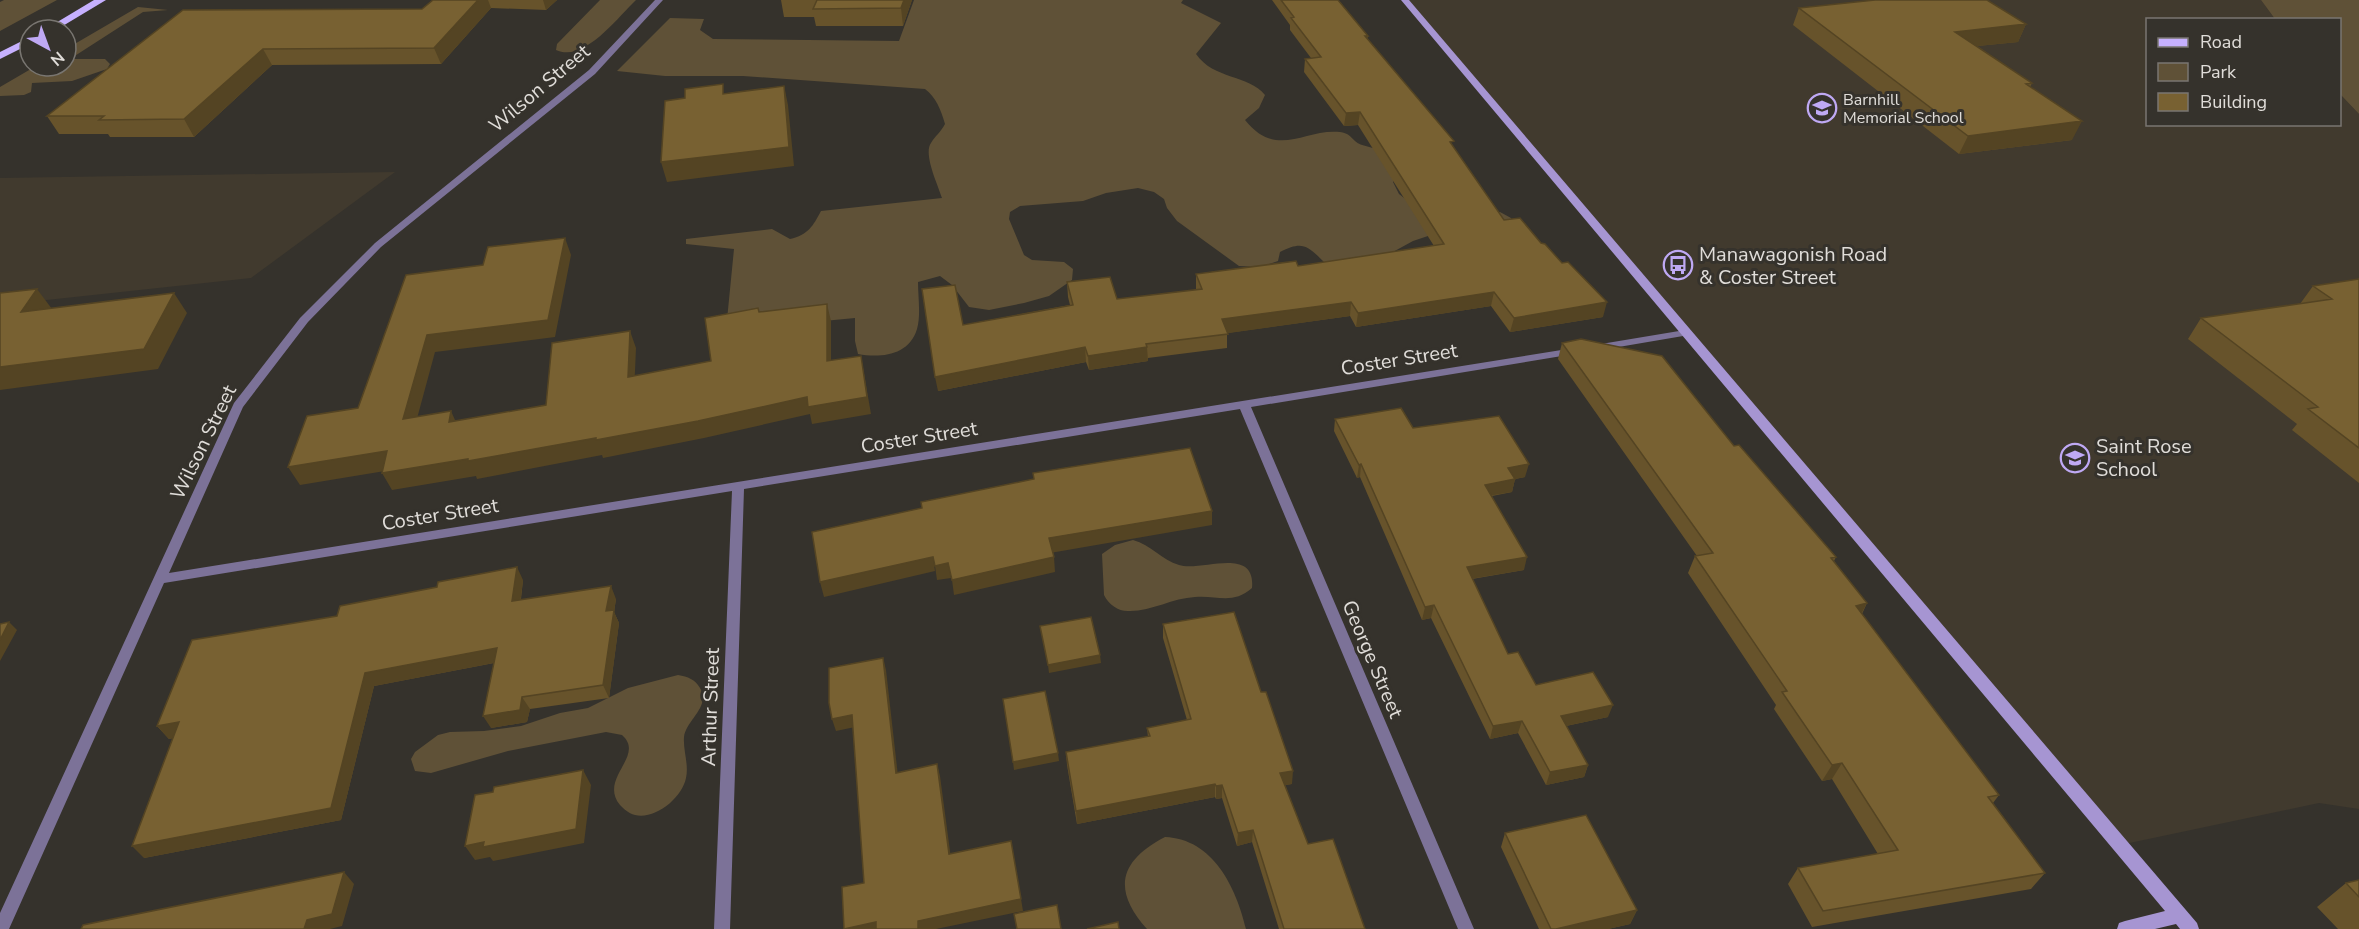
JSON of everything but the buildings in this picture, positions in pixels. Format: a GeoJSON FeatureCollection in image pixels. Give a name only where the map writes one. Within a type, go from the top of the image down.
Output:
{"type":"FeatureCollection","features":[{"type":"Feature","properties":{"kind":"main road"},"geometry":{"type":"LineString","coordinates":[[69,18],[101,0]]}},
{"type":"Feature","properties":{"kind":"main road"},"geometry":{"type":"LineString","coordinates":[[1405,0],[2191,929]]}},
{"type":"Feature","properties":{"kind":"main road"},"geometry":{"type":"LineString","coordinates":[[0,56],[18,46]]}},
{"type":"Feature","properties":{"kind":"main road"},"geometry":{"type":"LineString","coordinates":[[2125,929],[2179,915]]}},
{"type":"Feature","properties":{"kind":"street","name":"Wilson Street"},"geometry":{"type":"LineString","coordinates":[[1,929],[238,406],[304,320],[378,245],[592,72],[659,0]]}},
{"type":"Feature","properties":{"kind":"street","name":"Coster Street"},"geometry":{"type":"LineString","coordinates":[[160,579],[1685,333]]}},
{"type":"Feature","properties":{"kind":"street","name":"George Street"},"geometry":{"type":"LineString","coordinates":[[1244,404],[1466,929]]}},
{"type":"Feature","properties":{"kind":"street","name":"Arthur Street"},"geometry":{"type":"LineString","coordinates":[[722,929],[738,486]]}},
{"type":"Feature","properties":{"kind":"shaded area","name":"Saint Rose School"},"geometry":{"type":"Polygon","coordinates":[[[1405,0],[2261,0],[2274,18],[2146,18],[2146,126],[2341,126],[2341,95],[2359,114],[2359,809],[2319,803],[2120,845],[1405,0]]]}},
{"type":"Feature","properties":{"kind":"shaded area"},"geometry":{"type":"Polygon","coordinates":[[[395,172],[251,278],[0,305],[0,178],[395,172]]]}},
{"type":"Feature","properties":{"kind":"green space"},"geometry":{"type":"Polygon","coordinates":[[[4,0],[57,0],[24,18],[18,18],[18,21],[0,31],[0,2],[4,0]]]}},
{"type":"Feature","properties":{"kind":"green space"},"geometry":{"type":"Polygon","coordinates":[[[600,0],[636,0],[589,45],[567,52],[556,50],[557,44],[600,0]]]}},
{"type":"Feature","properties":{"kind":"green space"},"geometry":{"type":"Polygon","coordinates":[[[914,0],[1183,0],[1181,3],[1221,23],[1196,54],[1212,68],[1250,83],[1265,95],[1259,108],[1245,120],[1257,132],[1268,138],[1280,140],[1291,140],[1327,132],[1345,133],[1358,143],[1383,154],[1397,175],[1393,182],[1399,194],[1408,201],[1484,212],[1500,212],[1511,218],[1514,227],[1434,234],[1413,241],[1380,259],[1325,263],[1309,249],[1294,246],[1280,252],[1278,261],[1261,267],[1239,266],[1177,221],[1167,208],[1164,199],[1154,192],[1138,188],[1106,193],[1083,201],[1020,206],[1010,212],[1009,219],[1024,255],[1032,260],[1064,262],[1073,269],[1072,280],[1049,296],[989,310],[969,307],[952,285],[940,276],[918,282],[917,329],[908,345],[893,353],[875,356],[858,354],[855,341],[855,318],[771,326],[727,320],[734,249],[686,244],[686,239],[772,229],[790,239],[809,229],[821,211],[942,198],[929,154],[931,143],[945,124],[940,109],[925,89],[743,76],[665,76],[617,71],[670,18],[704,19],[700,30],[713,39],[899,41],[914,0]]]}},
{"type":"Feature","properties":{"kind":"green space"},"geometry":{"type":"Polygon","coordinates":[[[2261,0],[2359,0],[2359,114],[2341,95],[2341,18],[2274,18],[2261,0]]]}},
{"type":"Feature","properties":{"kind":"green space"},"geometry":{"type":"Polygon","coordinates":[[[138,7],[168,10],[143,12],[78,54],[78,42],[138,7]]]}},
{"type":"Feature","properties":{"kind":"green space"},"geometry":{"type":"Polygon","coordinates":[[[78,59],[105,59],[110,64],[107,69],[72,81],[32,83],[31,92],[24,95],[0,96],[0,87],[18,76],[78,78],[78,59]]]}},
{"type":"Feature","properties":{"kind":"green space"},"geometry":{"type":"Polygon","coordinates":[[[1133,540],[1179,565],[1225,563],[1245,567],[1251,575],[1252,588],[1231,598],[1195,597],[1138,610],[1118,609],[1104,595],[1102,554],[1115,545],[1133,540]]]}},
{"type":"Feature","properties":{"kind":"green space"},"geometry":{"type":"Polygon","coordinates":[[[678,675],[696,682],[703,695],[702,701],[684,737],[687,768],[683,786],[673,800],[651,814],[635,815],[620,805],[614,786],[629,751],[628,743],[622,735],[606,732],[508,751],[431,773],[415,771],[411,759],[415,752],[438,735],[521,726],[560,713],[588,708],[628,688],[678,675]]]}},
{"type":"Feature","properties":{"kind":"green space"},"geometry":{"type":"Polygon","coordinates":[[[1165,837],[1182,840],[1196,846],[1220,868],[1236,897],[1246,929],[1147,929],[1129,902],[1125,889],[1126,877],[1130,866],[1138,856],[1165,837]]]}},
{"type":"Feature","properties":{"kind":"place","name":"Barnhill Memorial School"},"geometry":{"type":"Point","coordinates":[1822,108]}},
{"type":"Feature","properties":{"kind":"place","name":"Manawagonish Road & Coster Street"},"geometry":{"type":"Point","coordinates":[1678,265]}},
{"type":"Feature","properties":{"kind":"place","name":"Saint Rose School"},"geometry":{"type":"Point","coordinates":[2075,458]}}]}
